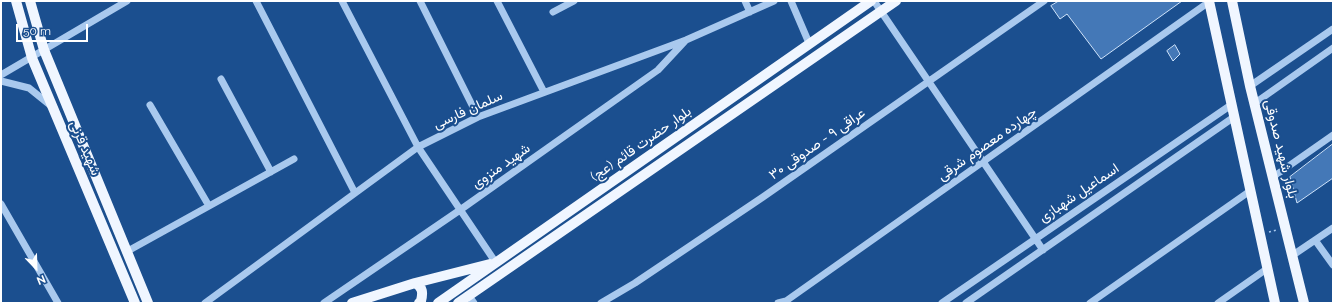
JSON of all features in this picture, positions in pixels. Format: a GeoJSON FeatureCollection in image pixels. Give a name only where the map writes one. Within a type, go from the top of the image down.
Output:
{"type":"FeatureCollection","features":[{"type":"Feature","properties":{"kind":"main road","name":"شهید قرنی"},"geometry":{"type":"LineString","coordinates":[[16,1],[32,58],[135,303]]}},
{"type":"Feature","properties":{"kind":"main road","name":"شهید قرنی"},"geometry":{"type":"LineString","coordinates":[[30,1],[44,50],[148,303]]}},
{"type":"Feature","properties":{"kind":"main road","name":"بلوار حضرت قائم (عج)"},"geometry":{"type":"LineString","coordinates":[[352,303],[414,283],[496,263],[872,1]]}},
{"type":"Feature","properties":{"kind":"main road","name":"بلوار حضرت قائم (عج)"},"geometry":{"type":"LineString","coordinates":[[458,303],[471,299],[507,270],[896,1]]}},
{"type":"Feature","properties":{"kind":"main road","name":"بلوار شهید صدوقی"},"geometry":{"type":"LineString","coordinates":[[1232,1],[1250,86],[1304,303]]}},
{"type":"Feature","properties":{"kind":"main road"},"geometry":{"type":"LineString","coordinates":[[1209,2],[1275,303]]}},
{"type":"Feature","properties":{"kind":"main road"},"geometry":{"type":"LineString","coordinates":[[438,303],[496,263]]}},
{"type":"Feature","properties":{"kind":"main road"},"geometry":{"type":"LineString","coordinates":[[414,283],[420,286],[423,293],[419,303]]}},
{"type":"Feature","properties":{"kind":"street"},"geometry":{"type":"LineString","coordinates":[[1,75],[128,1]]}},
{"type":"Feature","properties":{"kind":"street"},"geometry":{"type":"LineString","coordinates":[[256,1],[355,193]]}},
{"type":"Feature","properties":{"kind":"street"},"geometry":{"type":"LineString","coordinates":[[342,1],[418,147],[496,263]]}},
{"type":"Feature","properties":{"kind":"street"},"geometry":{"type":"LineString","coordinates":[[420,1],[478,117]]}},
{"type":"Feature","properties":{"kind":"street"},"geometry":{"type":"LineString","coordinates":[[497,1],[544,92]]}},
{"type":"Feature","properties":{"kind":"street"},"geometry":{"type":"LineString","coordinates":[[553,12],[574,1]]}},
{"type":"Feature","properties":{"kind":"street"},"geometry":{"type":"LineString","coordinates":[[745,1],[750,12]]}},
{"type":"Feature","properties":{"kind":"street","name":"سلمان فارسی"},"geometry":{"type":"LineString","coordinates":[[205,303],[418,147],[478,117],[686,40],[774,1]]}},
{"type":"Feature","properties":{"kind":"street"},"geometry":{"type":"LineString","coordinates":[[791,1],[809,44]]}},
{"type":"Feature","properties":{"kind":"street"},"geometry":{"type":"LineString","coordinates":[[872,1],[881,12],[1042,250]]}},
{"type":"Feature","properties":{"kind":"street","name":"عراقی ۹ - صدوقی ۳۰"},"geometry":{"type":"LineString","coordinates":[[601,303],[636,283],[929,83],[1044,1]]}},
{"type":"Feature","properties":{"kind":"street","name":"چهارده معصوم شرقی"},"geometry":{"type":"LineString","coordinates":[[778,303],[786,301],[1209,2]]}},
{"type":"Feature","properties":{"kind":"street"},"geometry":{"type":"LineString","coordinates":[[1250,86],[1333,29]]}},
{"type":"Feature","properties":{"kind":"street","name":"شهید منزوی"},"geometry":{"type":"LineString","coordinates":[[324,303],[460,210],[658,70],[686,40]]}},
{"type":"Feature","properties":{"kind":"street"},"geometry":{"type":"LineString","coordinates":[[1255,103],[1333,48]]}},
{"type":"Feature","properties":{"kind":"street"},"geometry":{"type":"LineString","coordinates":[[221,79],[271,172]]}},
{"type":"Feature","properties":{"kind":"street"},"geometry":{"type":"LineString","coordinates":[[1,81],[28,88],[43,98],[54,110]]}},
{"type":"Feature","properties":{"kind":"street"},"geometry":{"type":"LineString","coordinates":[[150,105],[209,206]]}},
{"type":"Feature","properties":{"kind":"street","name":"اسماعیل شهبازی"},"geometry":{"type":"LineString","coordinates":[[942,303],[1231,105]]}},
{"type":"Feature","properties":{"kind":"street","name":"اسماعیل شهبازی"},"geometry":{"type":"LineString","coordinates":[[966,303],[1234,117]]}},
{"type":"Feature","properties":{"kind":"street"},"geometry":{"type":"LineString","coordinates":[[1273,177],[1333,135]]}},
{"type":"Feature","properties":{"kind":"street"},"geometry":{"type":"LineString","coordinates":[[126,252],[294,159]]}},
{"type":"Feature","properties":{"kind":"street"},"geometry":{"type":"LineString","coordinates":[[1090,303],[1250,191]]}},
{"type":"Feature","properties":{"kind":"street"},"geometry":{"type":"LineString","coordinates":[[1,204],[58,303]]}},
{"type":"Feature","properties":{"kind":"street"},"geometry":{"type":"LineString","coordinates":[[1293,255],[1333,228]]}},
{"type":"Feature","properties":{"kind":"street"},"geometry":{"type":"LineString","coordinates":[[1315,240],[1333,265]]}},
{"type":"Feature","properties":{"kind":"street"},"geometry":{"type":"LineString","coordinates":[[1218,303],[1268,268]]}},
{"type":"Feature","properties":{"kind":"path"},"geometry":{"type":"LineString","coordinates":[[1260,234],[1286,228]]}},
{"type":"Feature","properties":{"kind":"building"},"geometry":{"type":"Polygon","coordinates":[[[1059,1],[1182,1],[1101,59],[1067,14],[1060,19],[1051,6],[1059,1]]]}},
{"type":"Feature","properties":{"kind":"building"},"geometry":{"type":"Polygon","coordinates":[[[1175,45],[1180,54],[1173,61],[1167,51],[1175,45]]]}},
{"type":"Feature","properties":{"kind":"building"},"geometry":{"type":"Polygon","coordinates":[[[1333,144],[1333,178],[1297,203],[1290,177],[1333,144]]]}}]}
